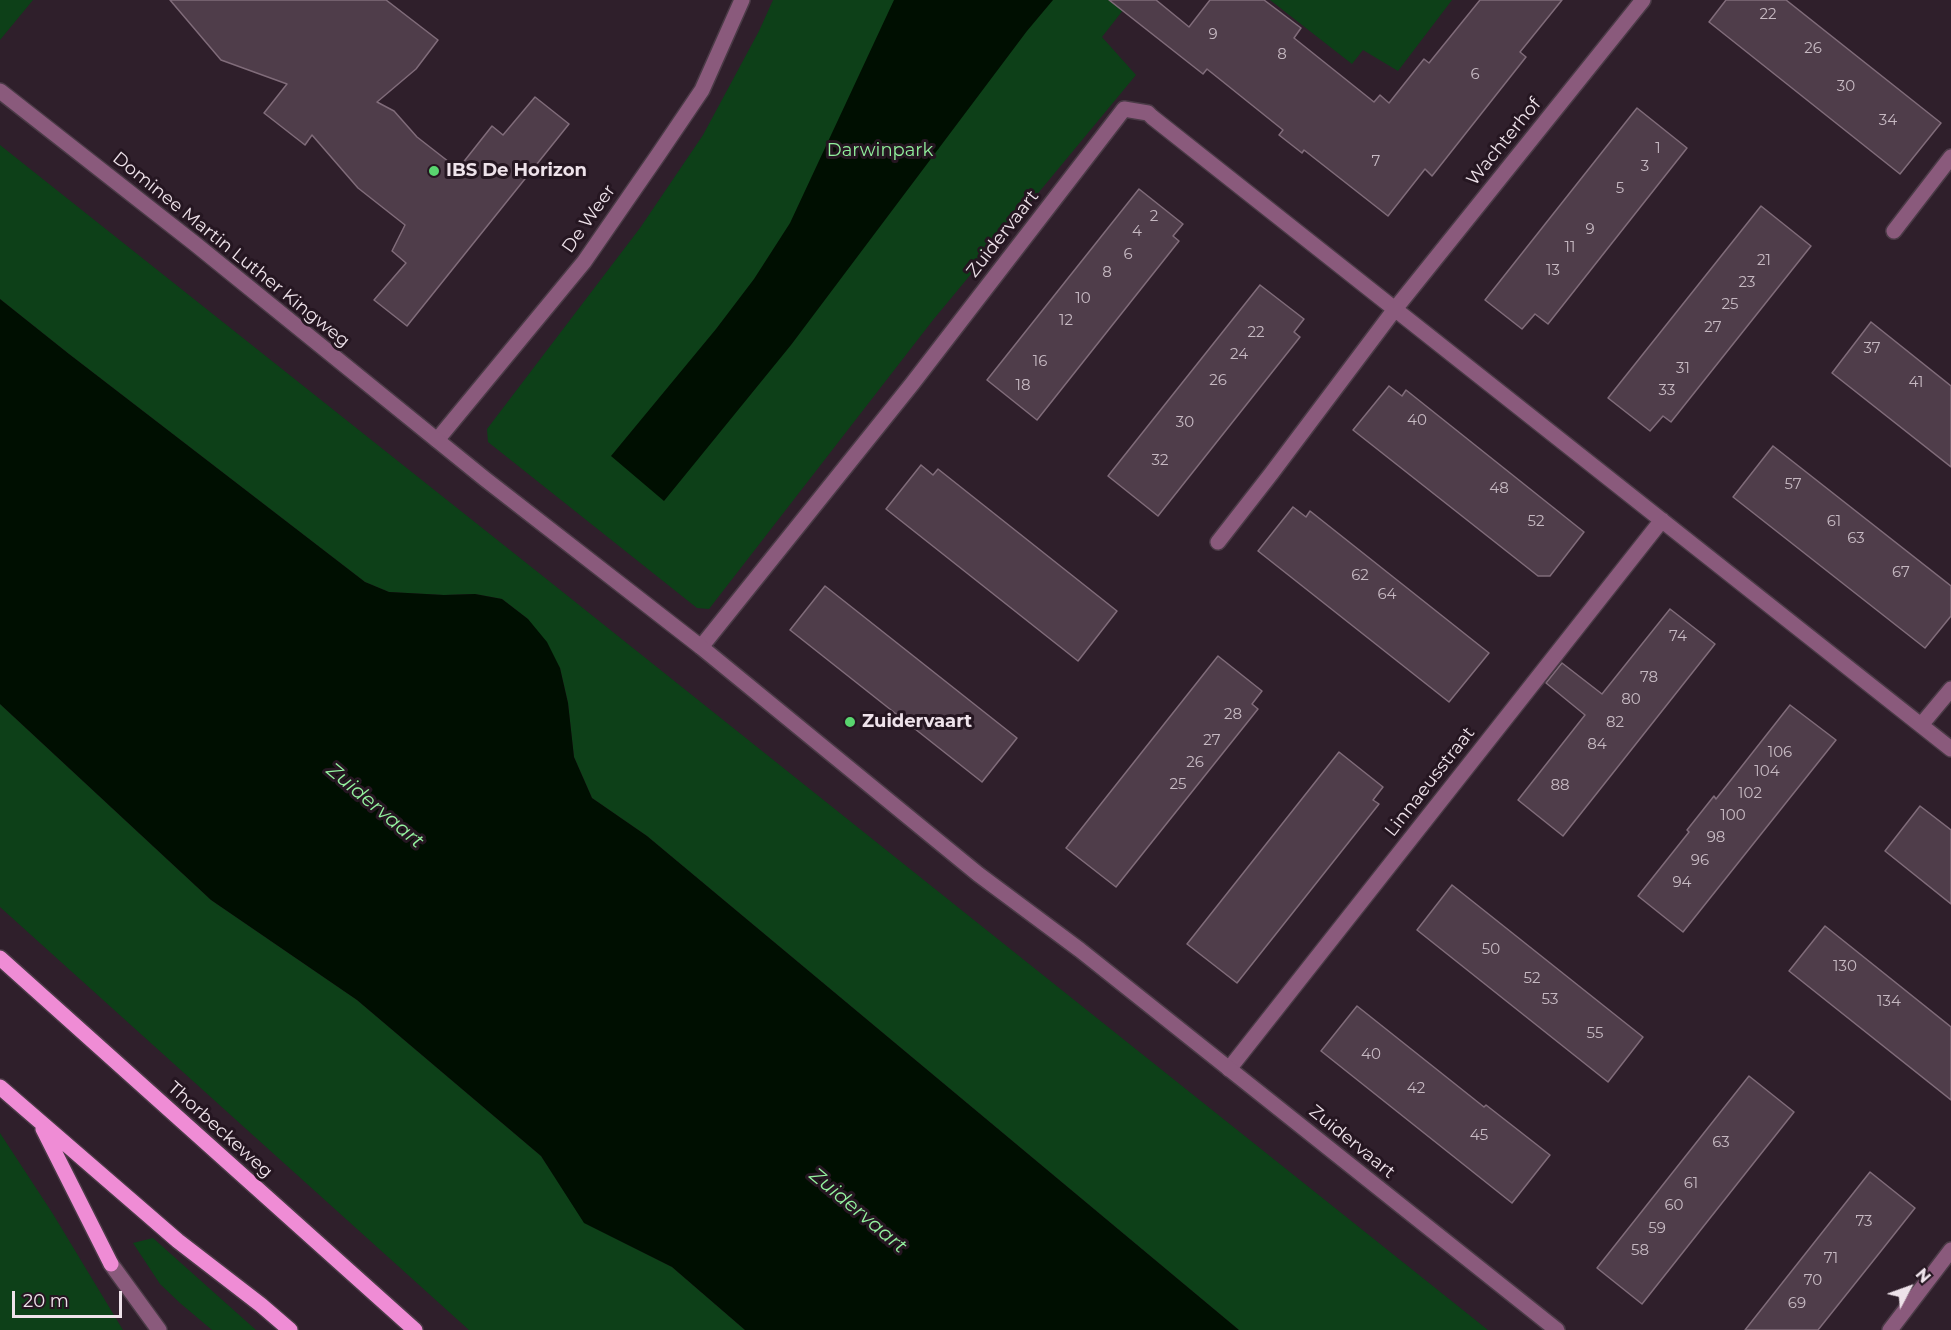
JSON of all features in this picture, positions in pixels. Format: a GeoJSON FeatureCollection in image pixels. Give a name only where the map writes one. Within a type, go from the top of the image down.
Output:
{"type":"FeatureCollection","features":[{"type":"Feature","properties":{"kind":"main road","name":"Thorbeckeweg"},"geometry":{"type":"LineString","coordinates":[[0,958],[415,1330]]}},
{"type":"Feature","properties":{"kind":"main road"},"geometry":{"type":"LineString","coordinates":[[0,1087],[178,1241],[290,1330]]}},
{"type":"Feature","properties":{"kind":"main road"},"geometry":{"type":"LineString","coordinates":[[39,1121],[111,1264]]}},
{"type":"Feature","properties":{"kind":"street","name":"De Weer"},"geometry":{"type":"LineString","coordinates":[[437,440],[584,262],[702,90],[742,0]]}},
{"type":"Feature","properties":{"kind":"street","name":"Wachterhof"},"geometry":{"type":"LineString","coordinates":[[1395,309],[1643,0]]}},
{"type":"Feature","properties":{"kind":"street","name":"Dominee Martin Luther Kingweg"},"geometry":{"type":"LineString","coordinates":[[0,91],[194,243],[437,440]]}},
{"type":"Feature","properties":{"kind":"street","name":"Zuidervaart"},"geometry":{"type":"LineString","coordinates":[[701,647],[912,384],[1124,109],[1148,113],[1395,309]]}},
{"type":"Feature","properties":{"kind":"street"},"geometry":{"type":"LineString","coordinates":[[1894,231],[1951,157]]}},
{"type":"Feature","properties":{"kind":"street"},"geometry":{"type":"LineString","coordinates":[[1218,542],[1395,309],[1951,749]]}},
{"type":"Feature","properties":{"kind":"street","name":"Zuidervaart"},"geometry":{"type":"LineString","coordinates":[[437,440],[701,647],[978,874],[1080,950],[1557,1330]]}},
{"type":"Feature","properties":{"kind":"street","name":"Linnaeusstraat"},"geometry":{"type":"LineString","coordinates":[[1229,1069],[1662,520]]}},
{"type":"Feature","properties":{"kind":"street"},"geometry":{"type":"LineString","coordinates":[[1921,725],[1951,689]]}},
{"type":"Feature","properties":{"kind":"street"},"geometry":{"type":"LineString","coordinates":[[1890,1330],[1951,1250]]}},
{"type":"Feature","properties":{"kind":"street"},"geometry":{"type":"LineString","coordinates":[[111,1264],[159,1330]]}},
{"type":"Feature","properties":{"kind":"green space"},"geometry":{"type":"Polygon","coordinates":[[[0,0],[33,0],[0,40],[0,0]]]}},
{"type":"Feature","properties":{"kind":"green space","name":"Darwinpark"},"geometry":{"type":"Polygon","coordinates":[[[773,0],[1131,0],[1102,37],[1136,75],[933,320],[709,609],[697,608],[488,442],[487,429],[640,228],[703,135],[759,31],[773,0]]]}},
{"type":"Feature","properties":{"kind":"green space"},"geometry":{"type":"Polygon","coordinates":[[[1270,0],[1452,0],[1398,71],[1363,50],[1352,64],[1270,0]]]}},
{"type":"Feature","properties":{"kind":"green space"},"geometry":{"type":"Polygon","coordinates":[[[0,145],[1488,1330],[1239,1330],[647,836],[592,798],[574,757],[568,703],[560,668],[528,619],[502,599],[475,594],[389,592],[365,582],[0,299],[0,145]]]}},
{"type":"Feature","properties":{"kind":"green space"},"geometry":{"type":"Polygon","coordinates":[[[0,704],[211,900],[357,1000],[541,1156],[585,1223],[672,1267],[745,1330],[469,1330],[0,907],[0,704]]]}},
{"type":"Feature","properties":{"kind":"green space"},"geometry":{"type":"Polygon","coordinates":[[[0,1133],[53,1214],[123,1330],[0,1330],[0,1133]]]}},
{"type":"Feature","properties":{"kind":"green space"},"geometry":{"type":"Polygon","coordinates":[[[153,1238],[256,1330],[212,1330],[180,1303],[160,1284],[133,1243],[153,1238]]]}},
{"type":"Feature","properties":{"kind":"water"},"geometry":{"type":"Polygon","coordinates":[[[894,0],[1053,0],[1027,31],[791,345],[664,501],[611,456],[716,329],[754,279],[790,223],[894,0]]]}},
{"type":"Feature","properties":{"kind":"water"},"geometry":{"type":"Polygon","coordinates":[[[0,299],[365,582],[389,592],[475,594],[502,599],[528,619],[547,642],[560,668],[568,703],[574,757],[592,798],[647,836],[1239,1330],[745,1330],[672,1267],[584,1223],[541,1156],[357,1000],[211,900],[0,704],[0,299]]]}},
{"type":"Feature","properties":{"kind":"building"},"geometry":{"type":"Polygon","coordinates":[[[170,0],[386,0],[438,40],[416,69],[377,102],[394,111],[417,137],[458,169],[492,126],[503,135],[535,97],[569,124],[407,326],[374,300],[406,263],[392,251],[405,225],[358,188],[312,135],[305,145],[264,113],[287,84],[221,60],[170,0]]]}},
{"type":"Feature","properties":{"kind":"building"},"geometry":{"type":"Polygon","coordinates":[[[1109,0],[1156,0],[1189,27],[1210,0],[1264,0],[1301,28],[1294,38],[1374,102],[1380,95],[1389,103],[1424,59],[1429,63],[1480,0],[1562,0],[1520,52],[1526,57],[1432,176],[1425,169],[1388,216],[1304,150],[1302,153],[1279,135],[1283,130],[1207,69],[1203,74],[1109,0]]]}},
{"type":"Feature","properties":{"kind":"building"},"geometry":{"type":"Polygon","coordinates":[[[1726,0],[1786,0],[1941,123],[1900,174],[1709,22],[1726,0]]]}},
{"type":"Feature","properties":{"kind":"building"},"geometry":{"type":"Polygon","coordinates":[[[1637,108],[1687,148],[1548,324],[1535,314],[1522,329],[1485,300],[1637,108]]]}},
{"type":"Feature","properties":{"kind":"building"},"geometry":{"type":"Polygon","coordinates":[[[1139,189],[1183,224],[1173,236],[1179,241],[1037,420],[987,380],[1139,189]]]}},
{"type":"Feature","properties":{"kind":"building"},"geometry":{"type":"Polygon","coordinates":[[[1761,206],[1811,246],[1671,422],[1663,416],[1650,431],[1608,398],[1761,206]]]}},
{"type":"Feature","properties":{"kind":"building"},"geometry":{"type":"Polygon","coordinates":[[[1260,285],[1304,319],[1294,332],[1300,337],[1158,516],[1108,476],[1260,285]]]}},
{"type":"Feature","properties":{"kind":"building"},"geometry":{"type":"Polygon","coordinates":[[[1871,322],[1951,386],[1951,467],[1832,373],[1871,322]]]}},
{"type":"Feature","properties":{"kind":"building"},"geometry":{"type":"Polygon","coordinates":[[[1389,386],[1402,396],[1406,390],[1584,532],[1550,576],[1538,576],[1353,430],[1389,386]]]}},
{"type":"Feature","properties":{"kind":"building"},"geometry":{"type":"Polygon","coordinates":[[[1773,446],[1951,586],[1951,616],[1925,648],[1733,497],[1773,446]]]}},
{"type":"Feature","properties":{"kind":"building"},"geometry":{"type":"Polygon","coordinates":[[[921,465],[933,475],[938,469],[1117,611],[1078,661],[886,509],[921,465]]]}},
{"type":"Feature","properties":{"kind":"building"},"geometry":{"type":"Polygon","coordinates":[[[1293,507],[1306,517],[1310,511],[1489,653],[1449,702],[1258,551],[1293,507]]]}},
{"type":"Feature","properties":{"kind":"building"},"geometry":{"type":"Polygon","coordinates":[[[825,586],[1017,738],[982,782],[790,630],[825,586]]]}},
{"type":"Feature","properties":{"kind":"building"},"geometry":{"type":"Polygon","coordinates":[[[1670,609],[1715,644],[1563,836],[1518,800],[1585,715],[1546,683],[1562,663],[1602,694],[1670,609]]]}},
{"type":"Feature","properties":{"kind":"building"},"geometry":{"type":"Polygon","coordinates":[[[1218,656],[1262,691],[1252,704],[1258,709],[1116,887],[1066,848],[1218,656]]]}},
{"type":"Feature","properties":{"kind":"building"},"geometry":{"type":"Polygon","coordinates":[[[1790,705],[1836,740],[1683,932],[1638,896],[1689,832],[1687,830],[1714,796],[1716,799],[1790,705]]]}},
{"type":"Feature","properties":{"kind":"building"},"geometry":{"type":"Polygon","coordinates":[[[1339,752],[1383,787],[1373,800],[1379,804],[1237,983],[1187,944],[1339,752]]]}},
{"type":"Feature","properties":{"kind":"building"},"geometry":{"type":"Polygon","coordinates":[[[1920,806],[1951,830],[1951,904],[1885,851],[1920,806]]]}},
{"type":"Feature","properties":{"kind":"building"},"geometry":{"type":"Polygon","coordinates":[[[1452,885],[1643,1037],[1608,1082],[1417,930],[1452,885]]]}},
{"type":"Feature","properties":{"kind":"building"},"geometry":{"type":"Polygon","coordinates":[[[1825,926],[1951,1027],[1951,1100],[1789,971],[1825,926]]]}},
{"type":"Feature","properties":{"kind":"building"},"geometry":{"type":"Polygon","coordinates":[[[1357,1006],[1484,1107],[1486,1105],[1550,1155],[1512,1203],[1321,1051],[1357,1006]]]}},
{"type":"Feature","properties":{"kind":"building"},"geometry":{"type":"Polygon","coordinates":[[[1749,1076],[1794,1112],[1642,1304],[1597,1268],[1749,1076]]]}},
{"type":"Feature","properties":{"kind":"building"},"geometry":{"type":"Polygon","coordinates":[[[1870,1172],[1915,1208],[1881,1251],[1818,1330],[1745,1330],[1870,1172]]]}},
{"type":"Feature","properties":{"kind":"place","name":"IBS De Horizon"},"geometry":{"type":"Point","coordinates":[434,171]}},
{"type":"Feature","properties":{"kind":"place","name":"Zuidervaart"},"geometry":{"type":"Point","coordinates":[850,722]}}]}
